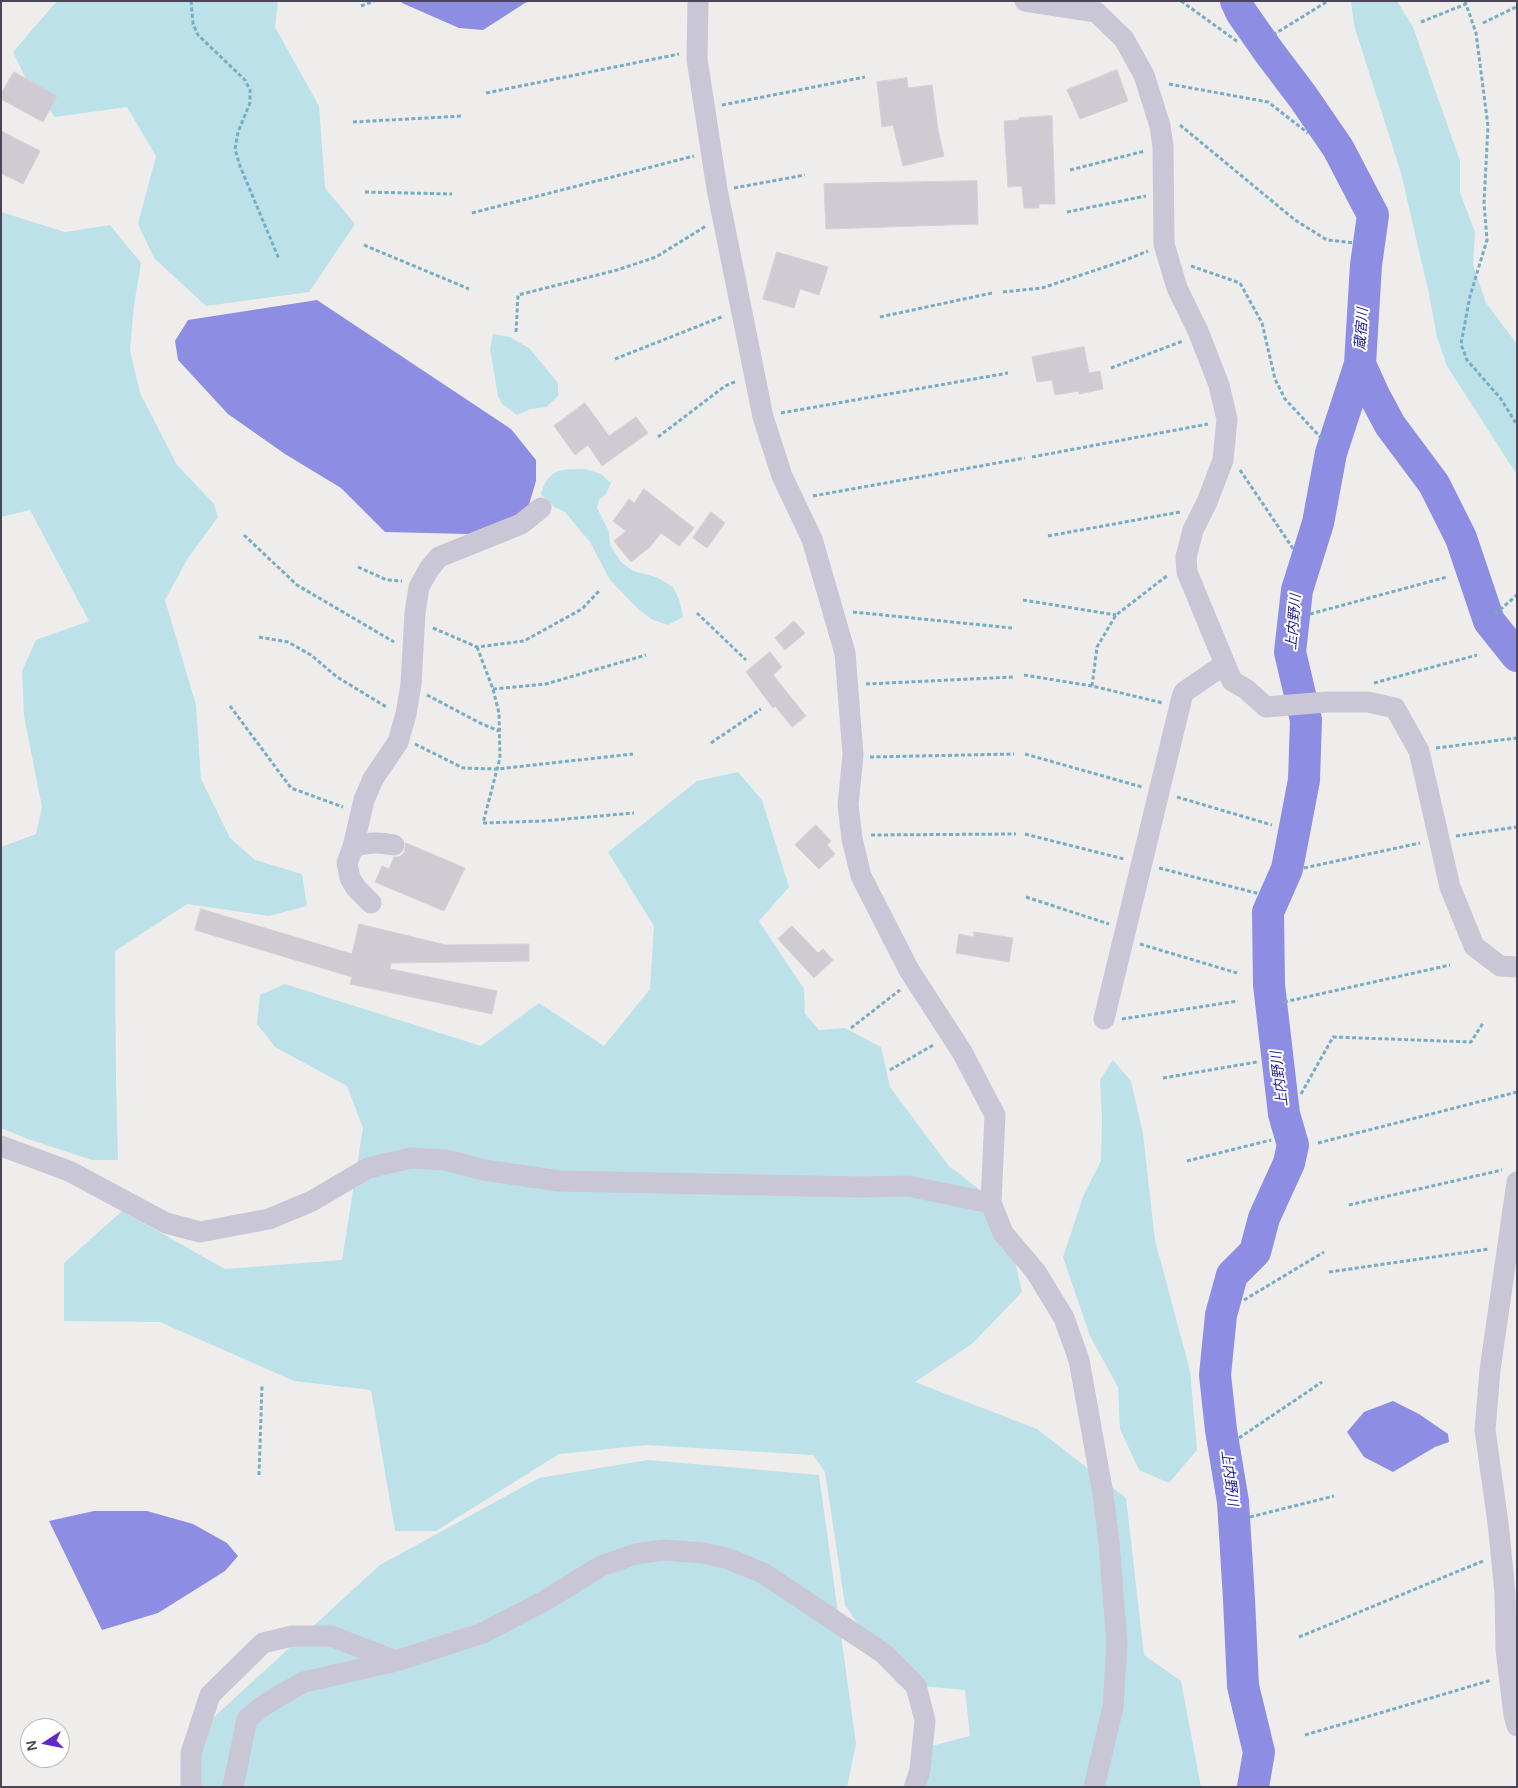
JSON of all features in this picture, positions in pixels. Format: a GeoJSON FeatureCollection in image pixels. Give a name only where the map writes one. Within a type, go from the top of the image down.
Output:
{"type":"FeatureCollection","features":[{"type":"Feature","properties":{"kind":"street"},"geometry":{"type":"LineString","coordinates":[[698,1],[698,59],[717,189],[763,417],[782,476],[812,539],[845,653],[853,755],[848,805],[854,849],[861,876],[909,970],[962,1052],[995,1115],[991,1203],[1002,1233],[1036,1272],[1064,1318],[1079,1360],[1103,1494],[1109,1542],[1117,1644],[1113,1707],[1094,1787]]}},
{"type":"Feature","properties":{"kind":"street"},"geometry":{"type":"LineString","coordinates":[[1026,1],[1096,12],[1124,39],[1128,46],[1144,75],[1160,126],[1164,244],[1177,288],[1198,331],[1219,385],[1227,419],[1223,460],[1207,502],[1193,530],[1186,557],[1187,572],[1232,681],[1246,689],[1266,707],[1327,702],[1368,702],[1395,708],[1418,751],[1450,886],[1474,946],[1500,966],[1517,967]]}},
{"type":"Feature","properties":{"kind":"street"},"geometry":{"type":"LineString","coordinates":[[371,903],[356,888],[350,878],[347,863],[353,847],[364,800],[373,779],[398,742],[406,714],[411,684],[415,613],[420,587],[429,569],[439,556],[520,524],[541,508]]}},
{"type":"Feature","properties":{"kind":"street"},"geometry":{"type":"LineString","coordinates":[[1110,1019],[1182,697],[1184,692],[1225,664]]}},
{"type":"Feature","properties":{"kind":"street"},"geometry":{"type":"LineString","coordinates":[[353,847],[381,842],[394,845]]}},
{"type":"Feature","properties":{"kind":"street"},"geometry":{"type":"LineString","coordinates":[[1,1146],[69,1171],[166,1223],[200,1232],[269,1219],[312,1201],[368,1168],[411,1158],[446,1160],[484,1170],[559,1181],[908,1186],[991,1203]]}},
{"type":"Feature","properties":{"kind":"street"},"geometry":{"type":"LineString","coordinates":[[1514,1175],[1490,1370],[1485,1430],[1498,1523],[1505,1593],[1506,1649],[1517,1726]]}},
{"type":"Feature","properties":{"kind":"street"},"geometry":{"type":"LineString","coordinates":[[233,1787],[247,1719],[260,1708],[304,1682],[396,1661],[483,1633],[546,1600],[601,1566],[636,1554],[664,1550],[702,1553],[726,1558],[763,1573],[883,1652],[916,1686],[924,1720],[920,1770],[915,1787]]}},
{"type":"Feature","properties":{"kind":"street"},"geometry":{"type":"LineString","coordinates":[[191,1787],[192,1754],[210,1695],[263,1643],[292,1636],[332,1636],[396,1661]]}},
{"type":"Feature","properties":{"kind":"path"},"geometry":{"type":"LineString","coordinates":[[191,1],[192,24],[198,35],[245,80],[250,90],[250,103],[238,132],[235,149],[240,166],[280,259]]}},
{"type":"Feature","properties":{"kind":"path"},"geometry":{"type":"LineString","coordinates":[[362,6],[374,1]]}},
{"type":"Feature","properties":{"kind":"path"},"geometry":{"type":"LineString","coordinates":[[1181,1],[1238,42]]}},
{"type":"Feature","properties":{"kind":"path"},"geometry":{"type":"LineString","coordinates":[[1273,35],[1328,1]]}},
{"type":"Feature","properties":{"kind":"path"},"geometry":{"type":"LineString","coordinates":[[1421,22],[1466,2],[1476,33],[1488,126],[1484,203],[1487,240],[1470,296],[1461,344],[1467,360],[1501,399],[1517,425]]}},
{"type":"Feature","properties":{"kind":"path"},"geometry":{"type":"LineString","coordinates":[[1483,23],[1516,7]]}},
{"type":"Feature","properties":{"kind":"path"},"geometry":{"type":"LineString","coordinates":[[486,93],[685,52]]}},
{"type":"Feature","properties":{"kind":"path"},"geometry":{"type":"LineString","coordinates":[[714,107],[865,77]]}},
{"type":"Feature","properties":{"kind":"path"},"geometry":{"type":"LineString","coordinates":[[1169,84],[1268,102],[1308,133]]}},
{"type":"Feature","properties":{"kind":"path"},"geometry":{"type":"LineString","coordinates":[[353,122],[463,116]]}},
{"type":"Feature","properties":{"kind":"path"},"geometry":{"type":"LineString","coordinates":[[1174,119],[1295,220],[1327,240],[1355,243]]}},
{"type":"Feature","properties":{"kind":"path"},"geometry":{"type":"LineString","coordinates":[[1070,170],[1150,149]]}},
{"type":"Feature","properties":{"kind":"path"},"geometry":{"type":"LineString","coordinates":[[472,213],[699,154]]}},
{"type":"Feature","properties":{"kind":"path"},"geometry":{"type":"LineString","coordinates":[[726,189],[805,175]]}},
{"type":"Feature","properties":{"kind":"path"},"geometry":{"type":"LineString","coordinates":[[366,192],[452,194]]}},
{"type":"Feature","properties":{"kind":"path"},"geometry":{"type":"LineString","coordinates":[[1067,212],[1151,195]]}},
{"type":"Feature","properties":{"kind":"path"},"geometry":{"type":"LineString","coordinates":[[516,332],[518,295],[617,270],[656,257],[710,224]]}},
{"type":"Feature","properties":{"kind":"path"},"geometry":{"type":"LineString","coordinates":[[364,246],[469,290]]}},
{"type":"Feature","properties":{"kind":"path"},"geometry":{"type":"LineString","coordinates":[[1003,292],[1030,290],[1068,281],[1154,249]]}},
{"type":"Feature","properties":{"kind":"path"},"geometry":{"type":"LineString","coordinates":[[1190,266],[1240,283],[1262,323],[1275,379],[1285,399],[1324,441]]}},
{"type":"Feature","properties":{"kind":"path"},"geometry":{"type":"LineString","coordinates":[[880,317],[992,293]]}},
{"type":"Feature","properties":{"kind":"path"},"geometry":{"type":"LineString","coordinates":[[615,359],[731,313]]}},
{"type":"Feature","properties":{"kind":"path"},"geometry":{"type":"LineString","coordinates":[[1111,368],[1192,338]]}},
{"type":"Feature","properties":{"kind":"path"},"geometry":{"type":"LineString","coordinates":[[773,414],[1008,373]]}},
{"type":"Feature","properties":{"kind":"path"},"geometry":{"type":"LineString","coordinates":[[658,437],[726,386],[739,380]]}},
{"type":"Feature","properties":{"kind":"path"},"geometry":{"type":"LineString","coordinates":[[1032,456],[1213,423]]}},
{"type":"Feature","properties":{"kind":"path"},"geometry":{"type":"LineString","coordinates":[[805,498],[1025,458]]}},
{"type":"Feature","properties":{"kind":"path"},"geometry":{"type":"LineString","coordinates":[[1240,469],[1294,550]]}},
{"type":"Feature","properties":{"kind":"path"},"geometry":{"type":"LineString","coordinates":[[1048,536],[1186,511]]}},
{"type":"Feature","properties":{"kind":"path"},"geometry":{"type":"LineString","coordinates":[[244,535],[297,585],[395,642]]}},
{"type":"Feature","properties":{"kind":"path"},"geometry":{"type":"LineString","coordinates":[[358,567],[387,580],[404,582]]}},
{"type":"Feature","properties":{"kind":"path"},"geometry":{"type":"LineString","coordinates":[[1092,686],[1097,647],[1116,615],[1170,574]]}},
{"type":"Feature","properties":{"kind":"path"},"geometry":{"type":"LineString","coordinates":[[1310,614],[1446,578]]}},
{"type":"Feature","properties":{"kind":"path"},"geometry":{"type":"LineString","coordinates":[[432,627],[477,647],[524,641],[582,609],[599,591]]}},
{"type":"Feature","properties":{"kind":"path"},"geometry":{"type":"LineString","coordinates":[[1495,614],[1517,595]]}},
{"type":"Feature","properties":{"kind":"path"},"geometry":{"type":"LineString","coordinates":[[1023,600],[1116,615]]}},
{"type":"Feature","properties":{"kind":"path"},"geometry":{"type":"LineString","coordinates":[[845,611],[1012,628]]}},
{"type":"Feature","properties":{"kind":"path"},"geometry":{"type":"LineString","coordinates":[[698,613],[746,660]]}},
{"type":"Feature","properties":{"kind":"path"},"geometry":{"type":"LineString","coordinates":[[258,637],[288,642],[311,655],[337,678],[390,709]]}},
{"type":"Feature","properties":{"kind":"path"},"geometry":{"type":"LineString","coordinates":[[477,647],[493,689],[499,713],[500,758],[483,823],[543,821],[634,813]]}},
{"type":"Feature","properties":{"kind":"path"},"geometry":{"type":"LineString","coordinates":[[493,689],[546,684],[646,655]]}},
{"type":"Feature","properties":{"kind":"path"},"geometry":{"type":"LineString","coordinates":[[1371,684],[1477,656]]}},
{"type":"Feature","properties":{"kind":"path"},"geometry":{"type":"LineString","coordinates":[[1024,675],[1092,686],[1172,705]]}},
{"type":"Feature","properties":{"kind":"path"},"geometry":{"type":"LineString","coordinates":[[865,684],[1013,677]]}},
{"type":"Feature","properties":{"kind":"path"},"geometry":{"type":"LineString","coordinates":[[427,695],[499,731]]}},
{"type":"Feature","properties":{"kind":"path"},"geometry":{"type":"LineString","coordinates":[[230,706],[292,788],[344,807]]}},
{"type":"Feature","properties":{"kind":"path"},"geometry":{"type":"LineString","coordinates":[[711,743],[762,708]]}},
{"type":"Feature","properties":{"kind":"path"},"geometry":{"type":"LineString","coordinates":[[1428,749],[1517,738]]}},
{"type":"Feature","properties":{"kind":"path"},"geometry":{"type":"LineString","coordinates":[[411,741],[463,768],[497,769],[633,754]]}},
{"type":"Feature","properties":{"kind":"path"},"geometry":{"type":"LineString","coordinates":[[862,758],[1014,754]]}},
{"type":"Feature","properties":{"kind":"path"},"geometry":{"type":"LineString","coordinates":[[1025,754],[1151,789]]}},
{"type":"Feature","properties":{"kind":"path"},"geometry":{"type":"LineString","coordinates":[[1169,794],[1272,825]]}},
{"type":"Feature","properties":{"kind":"path"},"geometry":{"type":"LineString","coordinates":[[1448,838],[1517,827]]}},
{"type":"Feature","properties":{"kind":"path"},"geometry":{"type":"LineString","coordinates":[[866,835],[1016,834]]}},
{"type":"Feature","properties":{"kind":"path"},"geometry":{"type":"LineString","coordinates":[[1025,834],[1125,859]]}},
{"type":"Feature","properties":{"kind":"path"},"geometry":{"type":"LineString","coordinates":[[1304,868],[1421,843]]}},
{"type":"Feature","properties":{"kind":"path"},"geometry":{"type":"LineString","coordinates":[[1151,866],[1260,894]]}},
{"type":"Feature","properties":{"kind":"path"},"geometry":{"type":"LineString","coordinates":[[1026,897],[1117,927]]}},
{"type":"Feature","properties":{"kind":"path"},"geometry":{"type":"LineString","coordinates":[[1132,941],[1237,973]]}},
{"type":"Feature","properties":{"kind":"path"},"geometry":{"type":"LineString","coordinates":[[1284,1002],[1450,965]]}},
{"type":"Feature","properties":{"kind":"path"},"geometry":{"type":"LineString","coordinates":[[852,1028],[908,984]]}},
{"type":"Feature","properties":{"kind":"path"},"geometry":{"type":"LineString","coordinates":[[1110,1019],[1238,1002]]}},
{"type":"Feature","properties":{"kind":"path"},"geometry":{"type":"LineString","coordinates":[[1301,1094],[1333,1037],[1471,1042],[1483,1023]]}},
{"type":"Feature","properties":{"kind":"path"},"geometry":{"type":"LineString","coordinates":[[890,1070],[943,1040]]}},
{"type":"Feature","properties":{"kind":"path"},"geometry":{"type":"LineString","coordinates":[[1163,1078],[1257,1062]]}},
{"type":"Feature","properties":{"kind":"path"},"geometry":{"type":"LineString","coordinates":[[1318,1143],[1517,1092]]}},
{"type":"Feature","properties":{"kind":"path"},"geometry":{"type":"LineString","coordinates":[[1187,1161],[1271,1140]]}},
{"type":"Feature","properties":{"kind":"path"},"geometry":{"type":"LineString","coordinates":[[1349,1204],[1514,1175]]}},
{"type":"Feature","properties":{"kind":"path"},"geometry":{"type":"LineString","coordinates":[[1328,1272],[1495,1248]]}},
{"type":"Feature","properties":{"kind":"path"},"geometry":{"type":"LineString","coordinates":[[1244,1300],[1324,1252]]}},
{"type":"Feature","properties":{"kind":"path"},"geometry":{"type":"LineString","coordinates":[[1239,1438],[1322,1382]]}},
{"type":"Feature","properties":{"kind":"path"},"geometry":{"type":"LineString","coordinates":[[259,1475],[262,1386]]}},
{"type":"Feature","properties":{"kind":"path"},"geometry":{"type":"LineString","coordinates":[[1250,1517],[1334,1496]]}},
{"type":"Feature","properties":{"kind":"path"},"geometry":{"type":"LineString","coordinates":[[1299,1637],[1491,1557]]}},
{"type":"Feature","properties":{"kind":"path"},"geometry":{"type":"LineString","coordinates":[[1305,1735],[1498,1678]]}},
{"type":"Feature","properties":{"kind":"shaded area"},"geometry":{"type":"Polygon","coordinates":[[[57,1],[278,1],[275,27],[319,106],[325,188],[355,224],[309,292],[206,306],[154,258],[138,224],[156,156],[127,107],[55,117],[29,85],[13,52],[57,1]]]}},
{"type":"Feature","properties":{"kind":"shaded area"},"geometry":{"type":"Polygon","coordinates":[[[402,1],[531,1],[483,30],[459,28],[402,3],[402,1]]]}},
{"type":"Feature","properties":{"kind":"shaded area"},"geometry":{"type":"Polygon","coordinates":[[[1351,1],[1397,1],[1413,27],[1460,161],[1460,193],[1475,232],[1473,265],[1486,303],[1517,344],[1517,475],[1447,366],[1437,337],[1401,173],[1354,25],[1351,1]]]}},
{"type":"Feature","properties":{"kind":"shaded area"},"geometry":{"type":"Polygon","coordinates":[[[1,212],[65,232],[110,225],[141,263],[134,305],[130,350],[140,393],[177,465],[214,504],[218,517],[188,558],[165,600],[196,705],[201,779],[230,838],[255,860],[302,874],[307,906],[269,916],[187,904],[115,951],[118,1160],[92,1160],[1,1128],[1,847],[36,834],[42,807],[24,716],[22,671],[36,640],[89,621],[30,510],[1,517],[1,212]]]}},
{"type":"Feature","properties":{"kind":"shaded area"},"geometry":{"type":"Polygon","coordinates":[[[317,300],[511,429],[536,460],[536,481],[527,511],[468,534],[385,532],[341,488],[285,454],[228,414],[178,360],[175,341],[188,320],[317,300]]]}},
{"type":"Feature","properties":{"kind":"shaded area"},"geometry":{"type":"Polygon","coordinates":[[[493,334],[510,337],[529,348],[558,383],[558,396],[546,407],[531,409],[517,415],[502,404],[498,396],[490,349],[493,334]]]}},
{"type":"Feature","properties":{"kind":"shaded area"},"geometry":{"type":"Polygon","coordinates":[[[585,469],[601,474],[611,483],[606,494],[599,500],[597,508],[609,532],[610,545],[621,562],[633,571],[656,577],[673,587],[679,599],[683,617],[668,625],[653,620],[639,610],[610,580],[590,542],[565,512],[554,507],[541,494],[544,485],[552,474],[563,470],[585,469]]]}},
{"type":"Feature","properties":{"kind":"shaded area"},"geometry":{"type":"Polygon","coordinates":[[[738,772],[762,800],[789,887],[759,921],[804,989],[805,1014],[819,1030],[845,1028],[881,1047],[890,1087],[949,1166],[1002,1207],[1022,1292],[973,1343],[915,1382],[1037,1429],[1126,1498],[1144,1655],[1181,1681],[1201,1787],[903,1787],[916,1750],[970,1736],[965,1690],[898,1684],[845,1605],[825,1472],[813,1455],[647,1445],[559,1454],[436,1531],[395,1531],[371,1390],[294,1381],[160,1322],[64,1321],[64,1263],[122,1211],[225,1269],[342,1260],[363,1128],[347,1086],[275,1047],[257,1024],[260,995],[285,984],[481,1046],[539,1003],[604,1046],[650,989],[654,926],[608,852],[697,781],[738,772]]]}},
{"type":"Feature","properties":{"kind":"shaded area"},"geometry":{"type":"Polygon","coordinates":[[[1113,1060],[1131,1081],[1143,1134],[1155,1240],[1190,1371],[1197,1450],[1169,1483],[1139,1470],[1120,1429],[1118,1387],[1090,1336],[1063,1257],[1084,1194],[1101,1161],[1102,1119],[1100,1080],[1113,1060]]]}},
{"type":"Feature","properties":{"kind":"shaded area"},"geometry":{"type":"Polygon","coordinates":[[[1393,1401],[1419,1414],[1448,1434],[1449,1442],[1435,1447],[1393,1472],[1364,1457],[1347,1432],[1364,1412],[1393,1401]]]}},
{"type":"Feature","properties":{"kind":"shaded area"},"geometry":{"type":"Polygon","coordinates":[[[648,1460],[819,1475],[856,1744],[847,1787],[196,1787],[203,1727],[380,1565],[539,1478],[648,1460]]]}},
{"type":"Feature","properties":{"kind":"shaded area"},"geometry":{"type":"Polygon","coordinates":[[[94,1511],[147,1511],[193,1524],[227,1543],[238,1556],[225,1571],[158,1613],[102,1630],[49,1521],[94,1511]]]}},
{"type":"Feature","properties":{"kind":"building"},"geometry":{"type":"Polygon","coordinates":[[[1117,70],[1128,101],[1080,119],[1067,90],[1117,70]]]}},
{"type":"Feature","properties":{"kind":"building"},"geometry":{"type":"Polygon","coordinates":[[[14,72],[57,96],[43,122],[1,99],[1,94],[14,72]]]}},
{"type":"Feature","properties":{"kind":"building"},"geometry":{"type":"Polygon","coordinates":[[[907,78],[908,88],[932,85],[938,130],[944,156],[903,166],[893,125],[882,127],[877,82],[907,78]]]}},
{"type":"Feature","properties":{"kind":"building"},"geometry":{"type":"Polygon","coordinates":[[[1052,116],[1055,204],[1039,204],[1039,208],[1024,208],[1022,186],[1008,187],[1004,121],[1052,116]]]}},
{"type":"Feature","properties":{"kind":"building"},"geometry":{"type":"Polygon","coordinates":[[[1,131],[40,151],[23,184],[1,173],[1,131]]]}},
{"type":"Feature","properties":{"kind":"building"},"geometry":{"type":"Polygon","coordinates":[[[977,181],[978,224],[826,229],[824,184],[977,181]]]}},
{"type":"Feature","properties":{"kind":"building"},"geometry":{"type":"Polygon","coordinates":[[[777,252],[828,267],[819,295],[800,289],[794,308],[763,299],[777,252]]]}},
{"type":"Feature","properties":{"kind":"building"},"geometry":{"type":"Polygon","coordinates":[[[1084,347],[1089,373],[1100,371],[1103,389],[1079,394],[1079,391],[1055,395],[1052,380],[1037,382],[1032,357],[1084,347]]]}},
{"type":"Feature","properties":{"kind":"building"},"geometry":{"type":"Polygon","coordinates":[[[585,403],[609,436],[636,417],[648,433],[602,466],[588,445],[575,455],[554,426],[585,403]]]}},
{"type":"Feature","properties":{"kind":"building"},"geometry":{"type":"Polygon","coordinates":[[[644,489],[694,528],[679,546],[661,533],[650,547],[631,562],[614,541],[626,531],[613,521],[629,499],[634,503],[644,489]]]}},
{"type":"Feature","properties":{"kind":"building"},"geometry":{"type":"Polygon","coordinates":[[[711,512],[725,523],[707,548],[693,538],[711,512]]]}},
{"type":"Feature","properties":{"kind":"building"},"geometry":{"type":"Polygon","coordinates":[[[794,621],[805,633],[785,650],[775,638],[794,621]]]}},
{"type":"Feature","properties":{"kind":"building"},"geometry":{"type":"Polygon","coordinates":[[[770,652],[782,667],[773,675],[806,716],[792,727],[775,706],[773,708],[746,672],[770,652]]]}},
{"type":"Feature","properties":{"kind":"building"},"geometry":{"type":"Polygon","coordinates":[[[816,825],[831,841],[827,845],[835,854],[819,869],[795,845],[816,825]]]}},
{"type":"Feature","properties":{"kind":"building"},"geometry":{"type":"Polygon","coordinates":[[[406,843],[465,868],[444,911],[375,882],[382,866],[389,869],[394,857],[399,857],[404,853],[406,843]]]}},
{"type":"Feature","properties":{"kind":"building"},"geometry":{"type":"Polygon","coordinates":[[[201,909],[352,954],[359,924],[446,945],[529,944],[529,961],[391,963],[390,969],[497,991],[492,1014],[350,984],[352,977],[195,930],[201,909]]]}},
{"type":"Feature","properties":{"kind":"building"},"geometry":{"type":"Polygon","coordinates":[[[792,926],[818,953],[823,949],[833,960],[814,978],[778,939],[792,926]]]}},
{"type":"Feature","properties":{"kind":"building"},"geometry":{"type":"Polygon","coordinates":[[[974,932],[1013,938],[1009,962],[956,953],[959,934],[974,937],[974,932]]]}},
{"type":"Feature","properties":{"kind":"waterway","name":"蔵宿川"},"geometry":{"type":"LineString","coordinates":[[1236,1],[1241,12],[1338,148],[1373,215],[1366,265],[1360,364],[1390,425],[1434,484],[1461,538],[1489,621],[1517,656]]}},
{"type":"Feature","properties":{"kind":"waterway","name":"上内野川"},"geometry":{"type":"LineString","coordinates":[[1253,1787],[1259,1752],[1243,1686],[1233,1502],[1221,1430],[1215,1375],[1221,1315],[1232,1275],[1255,1252],[1264,1218],[1289,1163],[1293,1145],[1284,1114],[1269,985],[1268,912],[1287,869],[1304,780],[1306,720],[1290,652],[1297,590],[1318,523],[1331,453],[1360,364]]}}]}
